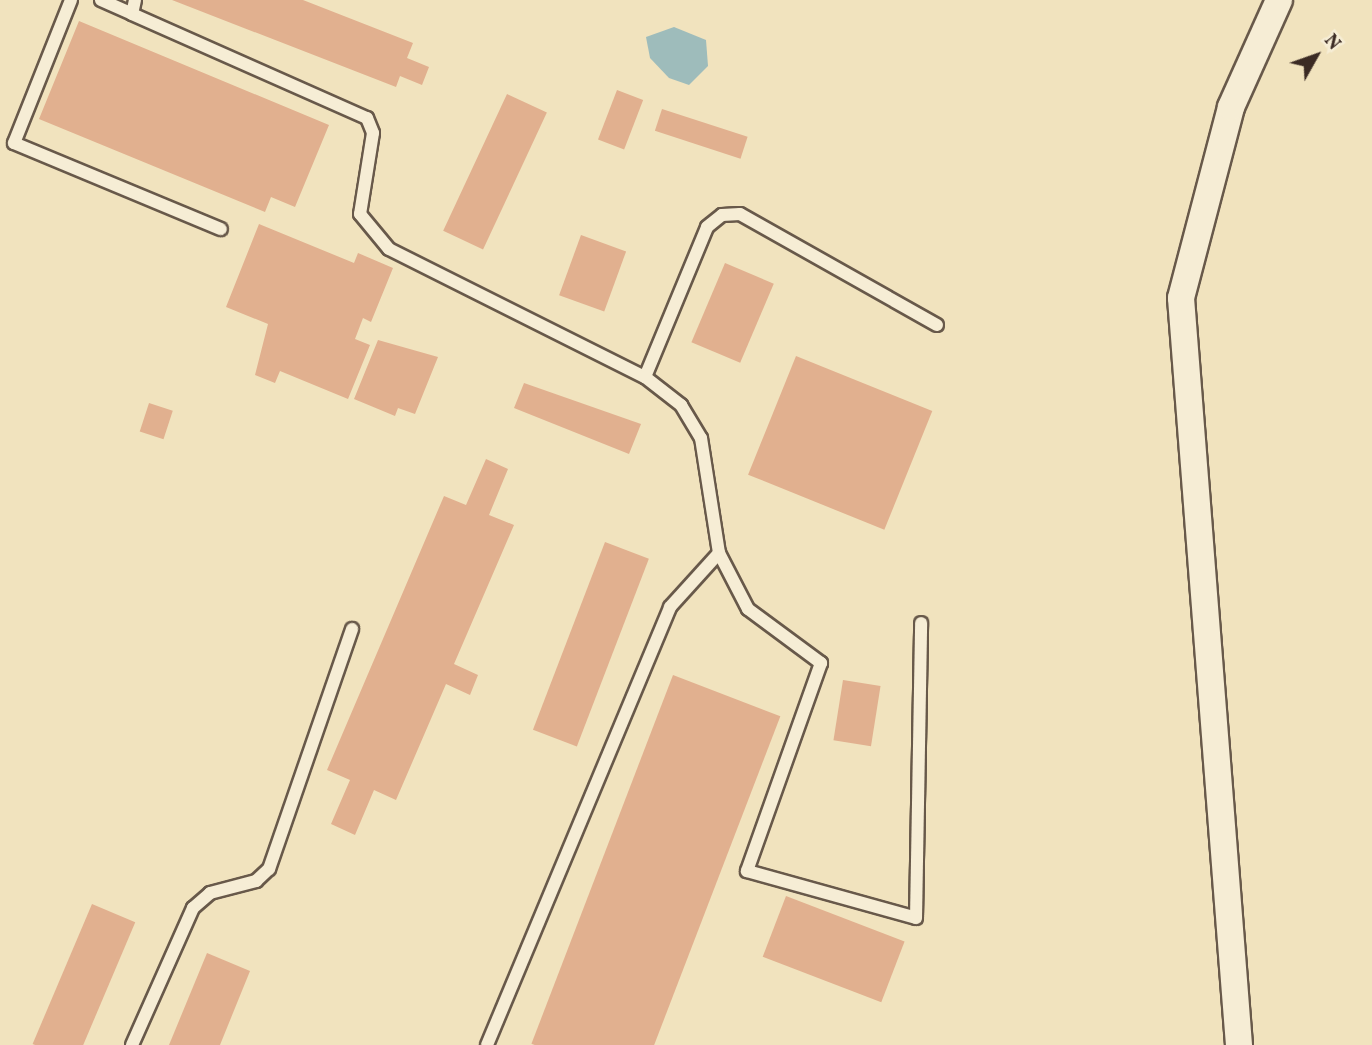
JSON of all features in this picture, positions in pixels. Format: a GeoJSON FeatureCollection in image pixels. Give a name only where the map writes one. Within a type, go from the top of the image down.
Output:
{"type":"FeatureCollection","features":[{"type":"Feature","properties":{"kind":"street"},"geometry":{"type":"LineString","coordinates":[[1239,1045],[1181,298],[1231,107],[1279,0]]}},
{"type":"Feature","properties":{"kind":"lane"},"geometry":{"type":"LineString","coordinates":[[71,0],[14,143],[221,229]]}},
{"type":"Feature","properties":{"kind":"lane"},"geometry":{"type":"LineString","coordinates":[[102,0],[367,117],[373,133],[360,214],[371,235],[645,377],[681,405],[701,438],[719,553],[748,609],[821,663],[747,871],[916,918],[922,623]]}},
{"type":"Feature","properties":{"kind":"lane"},"geometry":{"type":"LineString","coordinates":[[132,14],[135,0]]}},
{"type":"Feature","properties":{"kind":"lane"},"geometry":{"type":"LineString","coordinates":[[645,377],[707,227],[722,215],[740,214],[937,325]]}},
{"type":"Feature","properties":{"kind":"lane"},"geometry":{"type":"LineString","coordinates":[[486,1045],[670,607],[719,553]]}},
{"type":"Feature","properties":{"kind":"lane"},"geometry":{"type":"LineString","coordinates":[[132,1045],[193,908],[210,893],[256,881],[269,869],[352,629]]}},
{"type":"Feature","properties":{"kind":"water"},"geometry":{"type":"Polygon","coordinates":[[[674,27],[706,40],[708,66],[689,85],[669,78],[650,58],[646,37],[674,27]]]}},
{"type":"Feature","properties":{"kind":"building"},"geometry":{"type":"Polygon","coordinates":[[[172,0],[303,0],[413,43],[407,58],[429,67],[422,85],[400,76],[396,87],[172,0]]]}},
{"type":"Feature","properties":{"kind":"building"},"geometry":{"type":"Polygon","coordinates":[[[79,21],[329,125],[295,207],[271,197],[265,212],[39,119],[79,21]]]}},
{"type":"Feature","properties":{"kind":"building"},"geometry":{"type":"Polygon","coordinates":[[[617,90],[643,100],[624,150],[598,139],[617,90]]]}},
{"type":"Feature","properties":{"kind":"building"},"geometry":{"type":"Polygon","coordinates":[[[507,94],[547,113],[483,249],[443,231],[507,94]]]}},
{"type":"Feature","properties":{"kind":"building"},"geometry":{"type":"Polygon","coordinates":[[[662,109],[748,137],[740,159],[655,131],[662,109]]]}},
{"type":"Feature","properties":{"kind":"building"},"geometry":{"type":"Polygon","coordinates":[[[259,224],[354,263],[358,253],[393,268],[371,322],[363,318],[355,339],[370,345],[348,399],[280,371],[275,383],[255,375],[268,324],[226,307],[259,224]]]}},
{"type":"Feature","properties":{"kind":"building"},"geometry":{"type":"Polygon","coordinates":[[[581,235],[626,251],[604,312],[559,295],[581,235]]]}},
{"type":"Feature","properties":{"kind":"building"},"geometry":{"type":"Polygon","coordinates":[[[725,263],[774,284],[740,363],[691,342],[725,263]]]}},
{"type":"Feature","properties":{"kind":"building"},"geometry":{"type":"Polygon","coordinates":[[[378,340],[438,357],[415,414],[398,408],[395,416],[354,399],[378,340]]]}},
{"type":"Feature","properties":{"kind":"building"},"geometry":{"type":"Polygon","coordinates":[[[796,356],[932,411],[884,530],[748,475],[796,356]]]}},
{"type":"Feature","properties":{"kind":"building"},"geometry":{"type":"Polygon","coordinates":[[[524,383],[641,424],[629,454],[514,408],[524,383]]]}},
{"type":"Feature","properties":{"kind":"building"},"geometry":{"type":"Polygon","coordinates":[[[149,403],[173,411],[164,439],[140,432],[149,403]]]}},
{"type":"Feature","properties":{"kind":"building"},"geometry":{"type":"Polygon","coordinates":[[[486,459],[508,469],[489,515],[514,525],[454,664],[478,675],[470,695],[446,684],[396,800],[374,790],[355,835],[331,824],[350,780],[327,770],[444,496],[466,505],[486,459]]]}},
{"type":"Feature","properties":{"kind":"building"},"geometry":{"type":"Polygon","coordinates":[[[605,542],[649,559],[577,746],[533,730],[605,542]]]}},
{"type":"Feature","properties":{"kind":"building"},"geometry":{"type":"Polygon","coordinates":[[[673,675],[780,716],[654,1045],[531,1044],[673,675]]]}},
{"type":"Feature","properties":{"kind":"building"},"geometry":{"type":"Polygon","coordinates":[[[843,680],[881,686],[871,746],[833,740],[843,680]]]}},
{"type":"Feature","properties":{"kind":"building"},"geometry":{"type":"Polygon","coordinates":[[[786,896],[905,942],[881,1002],[763,957],[786,896]]]}},
{"type":"Feature","properties":{"kind":"building"},"geometry":{"type":"Polygon","coordinates":[[[92,904],[135,922],[83,1045],[33,1044],[92,904]]]}},
{"type":"Feature","properties":{"kind":"building"},"geometry":{"type":"Polygon","coordinates":[[[207,953],[250,971],[220,1045],[169,1045],[207,953]]]}}]}
